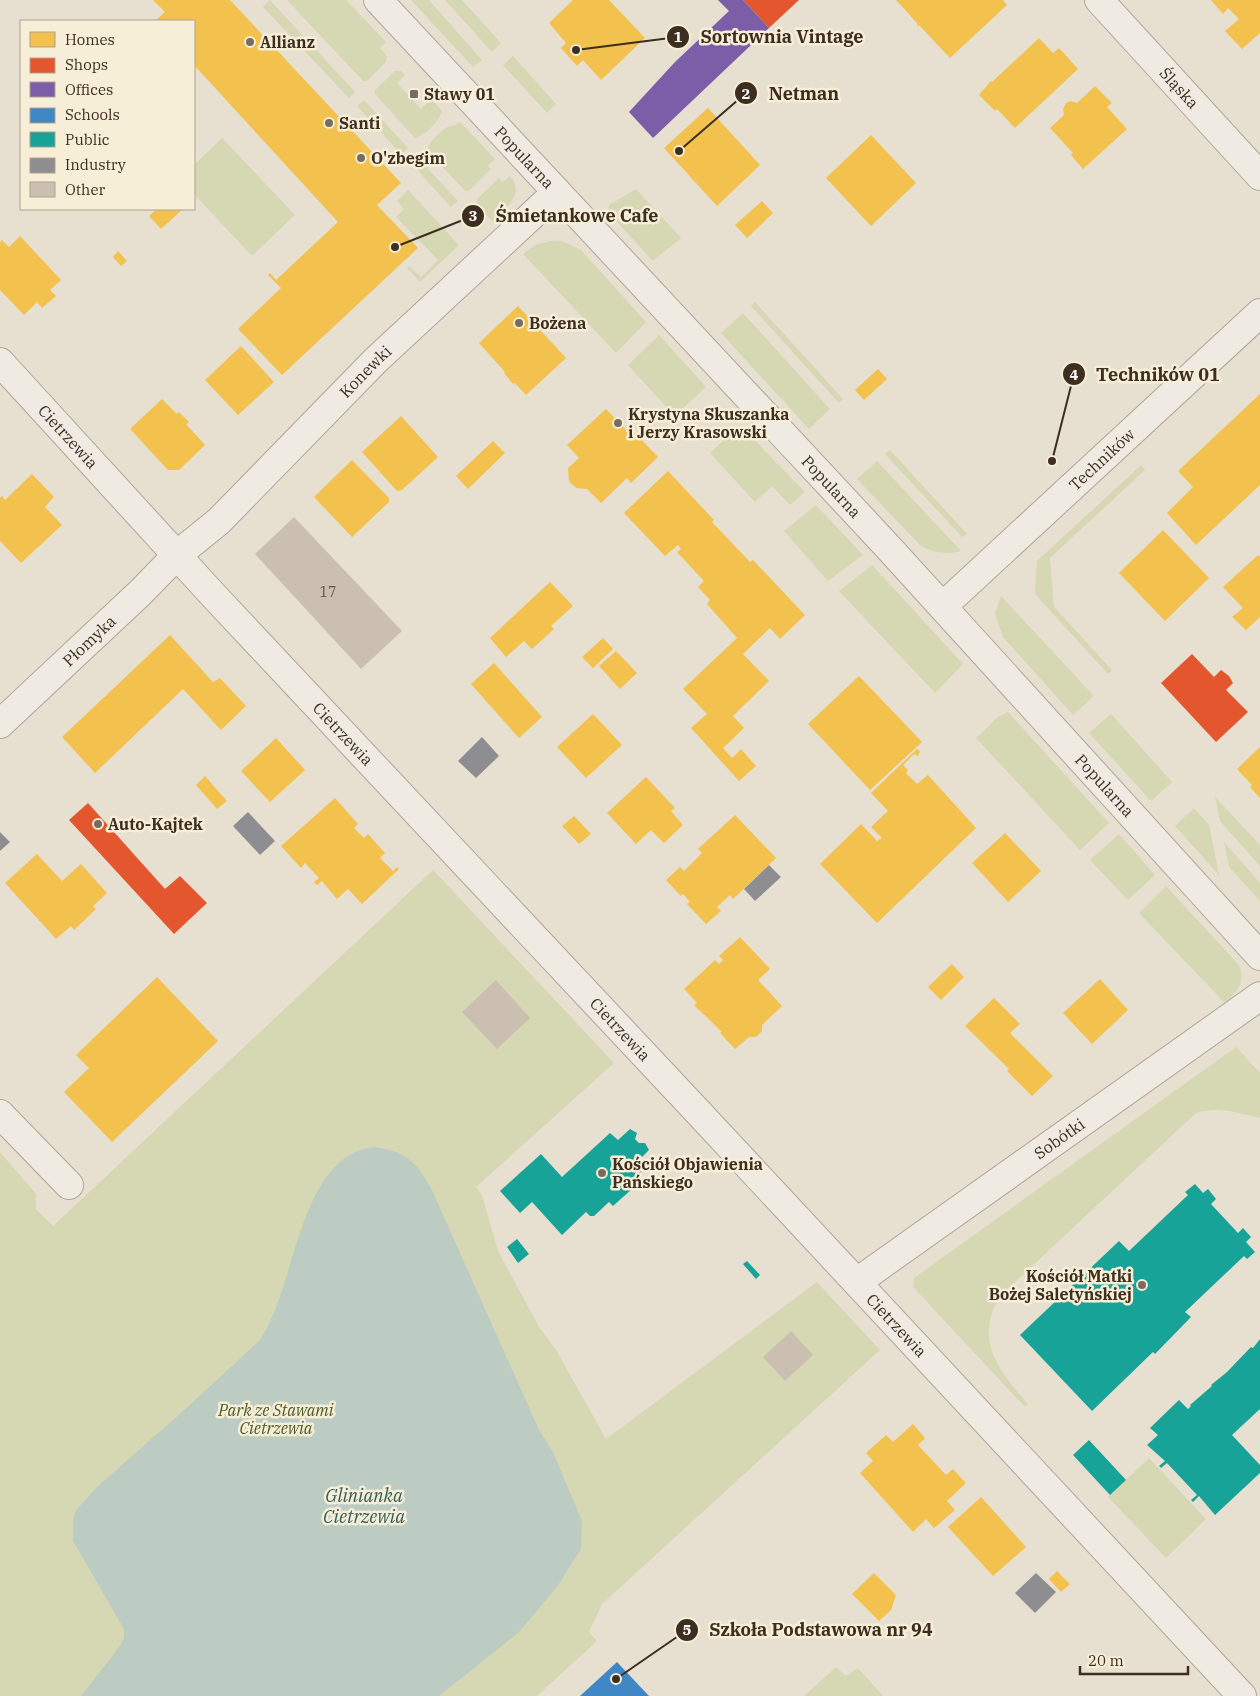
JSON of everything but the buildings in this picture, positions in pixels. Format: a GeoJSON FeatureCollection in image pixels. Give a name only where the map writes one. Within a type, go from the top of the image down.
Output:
{"type":"FeatureCollection","features":[{"type":"Feature","properties":{"kind":"street","name":"Popularna"},"geometry":{"type":"LineString","coordinates":[[378,0],[943,606],[1260,956]]}},
{"type":"Feature","properties":{"kind":"street","name":"Śląska"},"geometry":{"type":"LineString","coordinates":[[1099,0],[1260,176]]}},
{"type":"Feature","properties":{"kind":"street","name":"Konewki"},"geometry":{"type":"LineString","coordinates":[[177,555],[219,521],[376,360],[557,192]]}},
{"type":"Feature","properties":{"kind":"street","name":"Techników"},"geometry":{"type":"LineString","coordinates":[[943,606],[1260,313]]}},
{"type":"Feature","properties":{"kind":"street","name":"Cietrzewia"},"geometry":{"type":"LineString","coordinates":[[0,362],[177,555],[1242,1696]]}},
{"type":"Feature","properties":{"kind":"street","name":"Płomyka"},"geometry":{"type":"LineString","coordinates":[[0,724],[141,592],[177,555]]}},
{"type":"Feature","properties":{"kind":"street","name":"Sobótki"},"geometry":{"type":"LineString","coordinates":[[857,1282],[1260,996]]}},
{"type":"Feature","properties":{"kind":"street"},"geometry":{"type":"LineString","coordinates":[[0,1114],[69,1185]]}},
{"type":"Feature","properties":{"kind":"green space"},"geometry":{"type":"Polygon","coordinates":[[[270,0],[355,92],[349,98],[263,7],[270,0]]]}},
{"type":"Feature","properties":{"kind":"green space"},"geometry":{"type":"Polygon","coordinates":[[[287,0],[346,0],[386,42],[380,48],[387,56],[386,62],[367,81],[363,81],[287,0]]]}},
{"type":"Feature","properties":{"kind":"green space"},"geometry":{"type":"Polygon","coordinates":[[[411,0],[429,0],[482,60],[473,67],[411,0]]]}},
{"type":"Feature","properties":{"kind":"green space"},"geometry":{"type":"Polygon","coordinates":[[[445,0],[462,0],[501,43],[492,52],[445,0]]]}},
{"type":"Feature","properties":{"kind":"green space"},"geometry":{"type":"Polygon","coordinates":[[[513,56],[556,104],[547,113],[503,65],[513,56]]]}},
{"type":"Feature","properties":{"kind":"green space"},"geometry":{"type":"Polygon","coordinates":[[[395,71],[401,71],[405,75],[397,83],[421,109],[431,99],[442,111],[431,127],[419,137],[415,138],[375,94],[375,90],[395,71]]]}},
{"type":"Feature","properties":{"kind":"green space"},"geometry":{"type":"Polygon","coordinates":[[[364,100],[408,148],[401,154],[357,106],[364,100]]]}},
{"type":"Feature","properties":{"kind":"green space"},"geometry":{"type":"Polygon","coordinates":[[[460,122],[495,159],[488,166],[491,169],[470,190],[465,191],[427,150],[440,132],[460,122]]]}},
{"type":"Feature","properties":{"kind":"green space"},"geometry":{"type":"Polygon","coordinates":[[[222,138],[295,215],[252,256],[195,195],[195,164],[222,138]]]}},
{"type":"Feature","properties":{"kind":"green space"},"geometry":{"type":"Polygon","coordinates":[[[416,156],[458,201],[451,207],[410,162],[416,156]]]}},
{"type":"Feature","properties":{"kind":"green space"},"geometry":{"type":"Polygon","coordinates":[[[510,176],[516,189],[515,195],[503,212],[492,221],[476,204],[478,198],[499,178],[503,182],[510,176]]]}},
{"type":"Feature","properties":{"kind":"green space"},"geometry":{"type":"Polygon","coordinates":[[[636,189],[681,238],[654,260],[608,212],[609,205],[636,189]]]}},
{"type":"Feature","properties":{"kind":"green space"},"geometry":{"type":"Polygon","coordinates":[[[408,190],[459,245],[420,282],[407,268],[409,266],[421,277],[438,260],[396,217],[404,209],[397,201],[408,190]]]}},
{"type":"Feature","properties":{"kind":"green space"},"geometry":{"type":"Polygon","coordinates":[[[562,241],[581,250],[646,322],[616,353],[523,254],[537,244],[562,241]]]}},
{"type":"Feature","properties":{"kind":"green space"},"geometry":{"type":"Polygon","coordinates":[[[755,302],[843,399],[839,403],[751,306],[755,302]]]}},
{"type":"Feature","properties":{"kind":"green space"},"geometry":{"type":"Polygon","coordinates":[[[743,313],[830,409],[809,429],[721,333],[743,313]]]}},
{"type":"Feature","properties":{"kind":"green space"},"geometry":{"type":"Polygon","coordinates":[[[659,335],[706,387],[679,412],[671,412],[628,365],[659,335]]]}},
{"type":"Feature","properties":{"kind":"green space"},"geometry":{"type":"Polygon","coordinates":[[[740,425],[805,492],[790,505],[772,486],[755,502],[710,453],[740,425]]]}},
{"type":"Feature","properties":{"kind":"green space"},"geometry":{"type":"Polygon","coordinates":[[[890,450],[967,534],[962,537],[885,454],[890,450]]]}},
{"type":"Feature","properties":{"kind":"green space"},"geometry":{"type":"Polygon","coordinates":[[[877,461],[961,551],[940,552],[920,545],[857,479],[877,461]]]}},
{"type":"Feature","properties":{"kind":"green space"},"geometry":{"type":"Polygon","coordinates":[[[1141,465],[1145,470],[1050,558],[1054,607],[1112,670],[1108,674],[1035,594],[1037,561],[1141,465]]]}},
{"type":"Feature","properties":{"kind":"green space"},"geometry":{"type":"Polygon","coordinates":[[[816,505],[863,555],[828,581],[784,531],[816,505]]]}},
{"type":"Feature","properties":{"kind":"green space"},"geometry":{"type":"Polygon","coordinates":[[[872,565],[963,664],[935,693],[839,591],[872,565]]]}},
{"type":"Feature","properties":{"kind":"green space"},"geometry":{"type":"Polygon","coordinates":[[[1001,596],[1094,696],[1073,715],[1003,637],[995,614],[1001,596]]]}},
{"type":"Feature","properties":{"kind":"green space"},"geometry":{"type":"Polygon","coordinates":[[[1008,712],[1109,823],[1080,850],[976,738],[998,717],[1008,712]]]}},
{"type":"Feature","properties":{"kind":"green space"},"geometry":{"type":"Polygon","coordinates":[[[1111,714],[1172,782],[1151,801],[1089,733],[1111,714]]]}},
{"type":"Feature","properties":{"kind":"green space"},"geometry":{"type":"Polygon","coordinates":[[[1215,797],[1260,845],[1260,866],[1220,821],[1215,797]]]}},
{"type":"Feature","properties":{"kind":"green space"},"geometry":{"type":"Polygon","coordinates":[[[1194,808],[1209,825],[1219,875],[1175,826],[1194,808]]]}},
{"type":"Feature","properties":{"kind":"green space"},"geometry":{"type":"Polygon","coordinates":[[[1119,834],[1155,875],[1128,900],[1090,860],[1119,834]]]}},
{"type":"Feature","properties":{"kind":"green space"},"geometry":{"type":"Polygon","coordinates":[[[1224,842],[1260,883],[1260,901],[1229,867],[1224,842]]]}},
{"type":"Feature","properties":{"kind":"green space","name":"Park ze Stawami Cietrzewia"},"geometry":{"type":"Polygon","coordinates":[[[433,870],[614,1063],[476,1187],[482,1195],[498,1251],[539,1327],[556,1350],[606,1439],[817,1282],[880,1350],[602,1604],[589,1632],[597,1641],[537,1696],[0,1696],[0,1152],[36,1194],[36,1209],[53,1226],[433,870]]]}},
{"type":"Feature","properties":{"kind":"green space"},"geometry":{"type":"Polygon","coordinates":[[[1166,886],[1239,965],[1241,982],[1233,995],[1225,1003],[1139,913],[1166,886]]]}},
{"type":"Feature","properties":{"kind":"green space"},"geometry":{"type":"Polygon","coordinates":[[[1236,1047],[1260,1073],[1260,1118],[1220,1110],[1196,1113],[1000,1296],[989,1327],[990,1341],[993,1354],[999,1366],[1007,1379],[1028,1404],[1025,1407],[913,1287],[914,1278],[1236,1047]]]}},
{"type":"Feature","properties":{"kind":"green space"},"geometry":{"type":"Polygon","coordinates":[[[1149,1458],[1206,1519],[1166,1558],[1108,1497],[1149,1458]]]}},
{"type":"Feature","properties":{"kind":"green space"},"geometry":{"type":"Polygon","coordinates":[[[836,1667],[846,1676],[858,1668],[883,1696],[804,1696],[836,1667]]]}},
{"type":"Feature","properties":{"kind":"water","name":"Glinianka Cietrzewia"},"geometry":{"type":"Polygon","coordinates":[[[374,1147],[394,1152],[408,1159],[420,1170],[431,1188],[539,1430],[553,1452],[582,1521],[581,1549],[557,1587],[519,1632],[439,1696],[81,1696],[120,1646],[124,1638],[124,1629],[73,1541],[73,1521],[76,1510],[98,1486],[259,1341],[272,1318],[302,1228],[314,1199],[329,1174],[349,1156],[374,1147]]]}},
{"type":"Feature","properties":{"kind":"place","name":"Allianz"},"geometry":{"type":"Point","coordinates":[250,42]}},
{"type":"Feature","properties":{"kind":"place","name":"Sortownia Vintage"},"geometry":{"type":"Point","coordinates":[576,50]}},
{"type":"Feature","properties":{"kind":"place","name":"Stawy 01"},"geometry":{"type":"Point","coordinates":[414,94]}},
{"type":"Feature","properties":{"kind":"place","name":"Santi"},"geometry":{"type":"Point","coordinates":[329,123]}},
{"type":"Feature","properties":{"kind":"place","name":"Netman"},"geometry":{"type":"Point","coordinates":[679,151]}},
{"type":"Feature","properties":{"kind":"place","name":"O'zbegim"},"geometry":{"type":"Point","coordinates":[361,158]}},
{"type":"Feature","properties":{"kind":"place","name":"Śmietankowe Cafe"},"geometry":{"type":"Point","coordinates":[395,247]}},
{"type":"Feature","properties":{"kind":"place","name":"Bożena"},"geometry":{"type":"Point","coordinates":[519,323]}},
{"type":"Feature","properties":{"kind":"place","name":"Krystyna Skuszanka i Jerzy Krasowski"},"geometry":{"type":"Point","coordinates":[618,423]}},
{"type":"Feature","properties":{"kind":"place","name":"Techników 01"},"geometry":{"type":"Point","coordinates":[1052,461]}},
{"type":"Feature","properties":{"kind":"place","name":"Auto-Kajtek"},"geometry":{"type":"Point","coordinates":[98,824]}},
{"type":"Feature","properties":{"kind":"place","name":"Kościół Objawienia Pańskiego"},"geometry":{"type":"Point","coordinates":[602,1173]}},
{"type":"Feature","properties":{"kind":"place","name":"Kościół Matki Bożej Saletyńskiej"},"geometry":{"type":"Point","coordinates":[1142,1285]}},
{"type":"Feature","properties":{"kind":"place","name":"Szkoła Podstawowa nr 94"},"geometry":{"type":"Point","coordinates":[616,1679]}}]}
